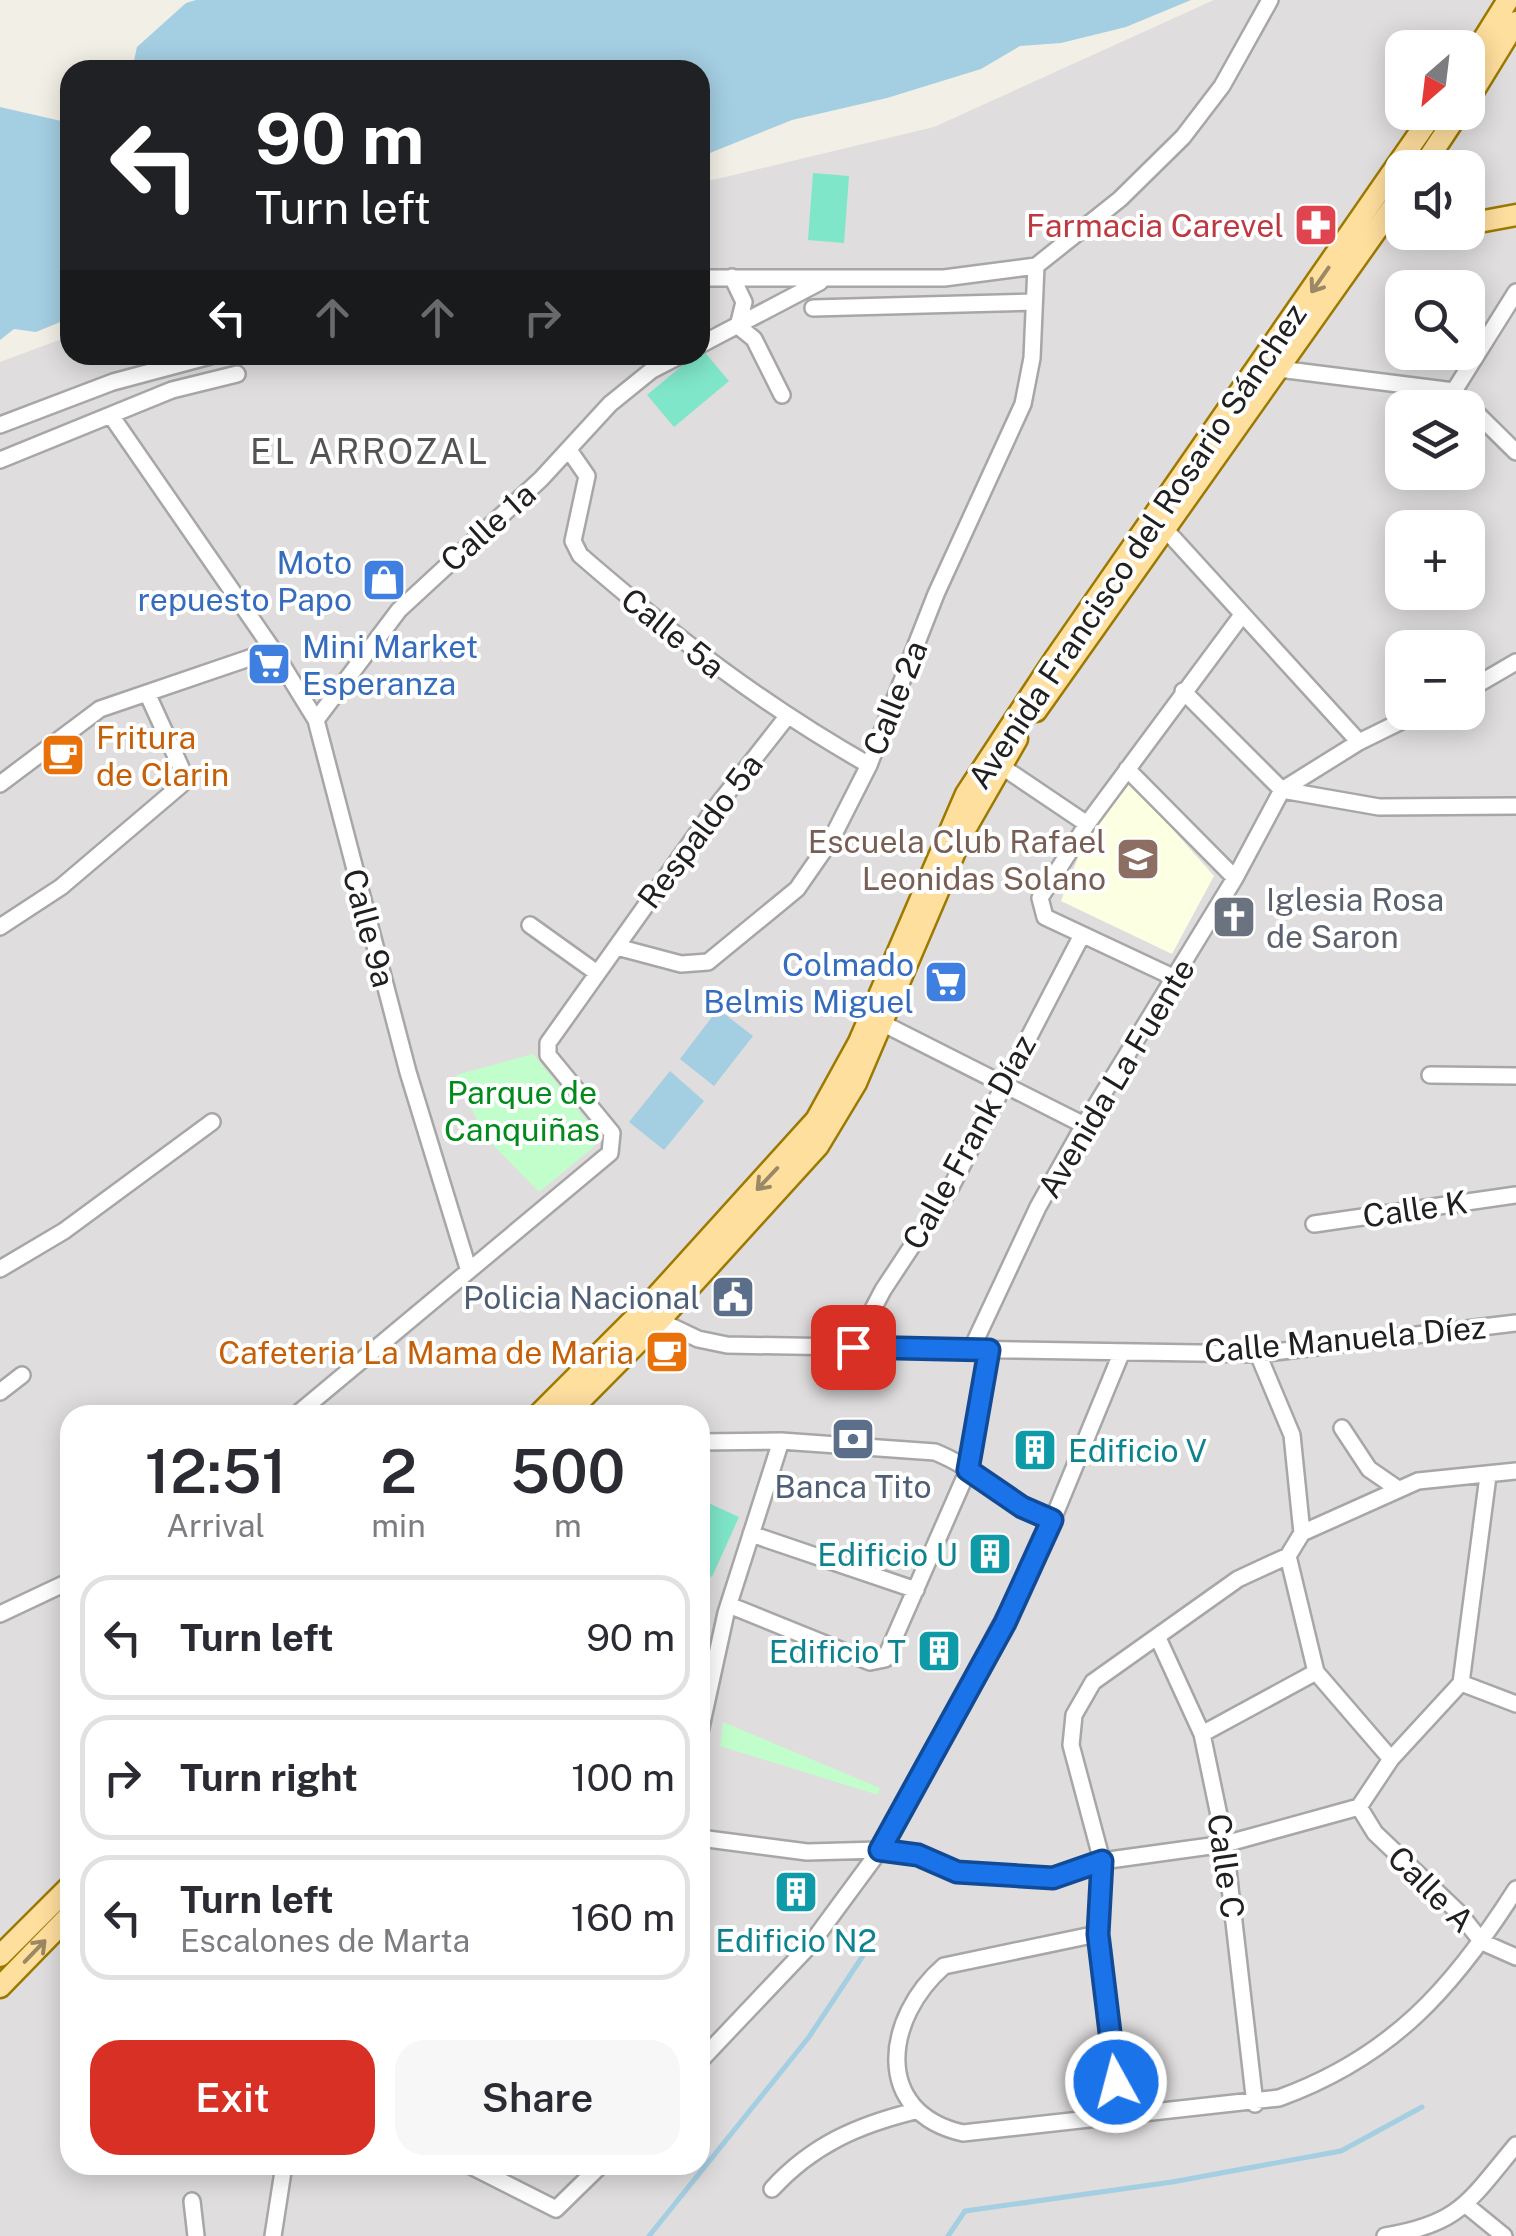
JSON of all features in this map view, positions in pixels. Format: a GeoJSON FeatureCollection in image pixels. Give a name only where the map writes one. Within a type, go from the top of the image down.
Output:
{"type":"FeatureCollection","features":[{"type":"Feature","properties":{"kind":"main road"},"geometry":{"type":"LineString","coordinates":[[1485,37],[1508,0]]}},
{"type":"Feature","properties":{"kind":"main road"},"geometry":{"type":"LineString","coordinates":[[1485,72],[1516,22]]}},
{"type":"Feature","properties":{"kind":"main road"},"geometry":{"type":"LineString","coordinates":[[1485,221],[1516,216]]}},
{"type":"Feature","properties":{"kind":"main road","name":"Avenida Francisco del Rosario Sánchez"},"geometry":{"type":"LineString","coordinates":[[549,1405],[650,1316],[818,1146],[856,1083],[963,834],[1001,766],[1385,219]]}},
{"type":"Feature","properties":{"kind":"main road","name":"Avenida Francisco del Rosario Sánchez"},"geometry":{"type":"LineString","coordinates":[[574,1405],[816,1120],[859,1042],[966,794],[1054,660],[1385,219]]}},
{"type":"Feature","properties":{"kind":"main road"},"geometry":{"type":"LineString","coordinates":[[0,1956],[60,1896]]}},
{"type":"Feature","properties":{"kind":"main road"},"geometry":{"type":"LineString","coordinates":[[0,1987],[60,1925]]}},
{"type":"Feature","properties":{"kind":"street"},"geometry":{"type":"LineString","coordinates":[[710,278],[820,282],[944,278],[1036,266],[1120,198],[1183,137],[1222,86],[1270,0]]}},
{"type":"Feature","properties":{"kind":"street","name":"Calle 2a"},"geometry":{"type":"LineString","coordinates":[[618,947],[681,964],[708,962],[797,889],[831,840],[869,765],[936,594],[1023,404],[1032,358],[1036,266]]}},
{"type":"Feature","properties":{"kind":"street"},"geometry":{"type":"LineString","coordinates":[[732,278],[744,302],[738,326]]}},
{"type":"Feature","properties":{"kind":"street"},"geometry":{"type":"LineString","coordinates":[[710,340],[820,282]]}},
{"type":"Feature","properties":{"kind":"street"},"geometry":{"type":"LineString","coordinates":[[1455,390],[1516,292]]}},
{"type":"Feature","properties":{"kind":"street"},"geometry":{"type":"LineString","coordinates":[[813,308],[1034,302]]}},
{"type":"Feature","properties":{"kind":"street"},"geometry":{"type":"LineString","coordinates":[[738,326],[754,339],[782,395]]}},
{"type":"Feature","properties":{"kind":"street"},"geometry":{"type":"LineString","coordinates":[[0,425],[114,382],[177,365]]}},
{"type":"Feature","properties":{"kind":"street","name":"Calle 1a"},"geometry":{"type":"LineString","coordinates":[[316,720],[399,610],[568,450],[610,404],[662,365]]}},
{"type":"Feature","properties":{"kind":"street"},"geometry":{"type":"LineString","coordinates":[[1278,369],[1446,390]]}},
{"type":"Feature","properties":{"kind":"street"},"geometry":{"type":"LineString","coordinates":[[0,460],[172,390],[237,374]]}},
{"type":"Feature","properties":{"kind":"street","name":"Calle 9a"},"geometry":{"type":"LineString","coordinates":[[112,417],[273,650],[316,720],[408,1072],[468,1268]]}},
{"type":"Feature","properties":{"kind":"street"},"geometry":{"type":"LineString","coordinates":[[1485,422],[1516,452]]}},
{"type":"Feature","properties":{"kind":"street","name":"Calle 5a"},"geometry":{"type":"LineString","coordinates":[[568,450],[587,476],[574,541],[580,555],[675,638],[786,718],[869,765]]}},
{"type":"Feature","properties":{"kind":"street"},"geometry":{"type":"LineString","coordinates":[[1165,529],[1358,742]]}},
{"type":"Feature","properties":{"kind":"street"},"geometry":{"type":"LineString","coordinates":[[1175,978],[1045,916],[1040,898],[1087,824],[1242,615]]}},
{"type":"Feature","properties":{"kind":"street"},"geometry":{"type":"LineString","coordinates":[[0,784],[78,722],[147,693],[273,650]]}},
{"type":"Feature","properties":{"kind":"street"},"geometry":{"type":"LineString","coordinates":[[1485,680],[1516,662]]}},
{"type":"Feature","properties":{"kind":"street"},"geometry":{"type":"LineString","coordinates":[[1183,691],[1282,790],[1380,807],[1516,806]]}},
{"type":"Feature","properties":{"kind":"street"},"geometry":{"type":"LineString","coordinates":[[0,927],[61,887],[181,785],[183,772],[147,693]]}},
{"type":"Feature","properties":{"kind":"street","name":"Respaldo 5a"},"geometry":{"type":"LineString","coordinates":[[468,1268],[610,1153],[612,1133],[546,1048],[713,811],[786,718]]}},
{"type":"Feature","properties":{"kind":"street","name":"Avenida La Fuente"},"geometry":{"type":"LineString","coordinates":[[970,1352],[1038,1207],[1234,878],[1282,790],[1385,729]]}},
{"type":"Feature","properties":{"kind":"street"},"geometry":{"type":"LineString","coordinates":[[1001,766],[1087,824]]}},
{"type":"Feature","properties":{"kind":"street"},"geometry":{"type":"LineString","coordinates":[[1127,770],[1234,878]]}},
{"type":"Feature","properties":{"kind":"street"},"geometry":{"type":"LineString","coordinates":[[530,925],[597,973]]}},
{"type":"Feature","properties":{"kind":"street","name":"Calle Frank Díaz"},"geometry":{"type":"LineString","coordinates":[[853,1347],[883,1290],[950,1186],[1082,935]]}},
{"type":"Feature","properties":{"kind":"street"},"geometry":{"type":"LineString","coordinates":[[882,1024],[1084,1125]]}},
{"type":"Feature","properties":{"kind":"street"},"geometry":{"type":"LineString","coordinates":[[1430,1075],[1516,1076]]}},
{"type":"Feature","properties":{"kind":"street"},"geometry":{"type":"LineString","coordinates":[[0,1269],[64,1232],[212,1122]]}},
{"type":"Feature","properties":{"kind":"street","name":"Calle K"},"geometry":{"type":"LineString","coordinates":[[1314,1224],[1516,1195]]}},
{"type":"Feature","properties":{"kind":"street"},"geometry":{"type":"LineString","coordinates":[[308,1405],[468,1268]]}},
{"type":"Feature","properties":{"kind":"street","name":"Calle Manuela Díez"},"geometry":{"type":"LineString","coordinates":[[650,1316],[698,1339],[727,1345],[1121,1354],[1258,1354],[1516,1323]]}},
{"type":"Feature","properties":{"kind":"street"},"geometry":{"type":"LineString","coordinates":[[729,1605],[870,1662],[885,1659],[968,1470],[989,1350]]}},
{"type":"Feature","properties":{"kind":"street"},"geometry":{"type":"LineString","coordinates":[[710,2050],[810,1945],[880,1850],[1005,1623],[1121,1354]]}},
{"type":"Feature","properties":{"kind":"street"},"geometry":{"type":"LineString","coordinates":[[1120,2118],[1098,1934],[1102,1861],[1071,1745],[1074,1715],[1093,1682],[1238,1579],[1288,1556],[1302,1533],[1292,1435],[1258,1354]]}},
{"type":"Feature","properties":{"kind":"street"},"geometry":{"type":"LineString","coordinates":[[0,1392],[22,1375]]}},
{"type":"Feature","properties":{"kind":"street"},"geometry":{"type":"LineString","coordinates":[[1342,1428],[1369,1469],[1398,1490]]}},
{"type":"Feature","properties":{"kind":"street"},"geometry":{"type":"LineString","coordinates":[[710,1442],[781,1441],[935,1452],[1022,1507],[1052,1520]]}},
{"type":"Feature","properties":{"kind":"street"},"geometry":{"type":"LineString","coordinates":[[710,1673],[781,1441]]}},
{"type":"Feature","properties":{"kind":"street"},"geometry":{"type":"LineString","coordinates":[[1302,1533],[1362,1510],[1418,1482],[1516,1471]]}},
{"type":"Feature","properties":{"kind":"street"},"geometry":{"type":"LineString","coordinates":[[710,1839],[807,1852],[880,1850],[918,1855],[957,1872],[1053,1878],[1102,1861],[1226,1844],[1359,1806],[1392,1759],[1461,1683],[1488,1476]]}},
{"type":"Feature","properties":{"kind":"street"},"geometry":{"type":"LineString","coordinates":[[751,1534],[916,1590]]}},
{"type":"Feature","properties":{"kind":"street"},"geometry":{"type":"LineString","coordinates":[[1288,1556],[1316,1672],[1392,1759]]}},
{"type":"Feature","properties":{"kind":"street"},"geometry":{"type":"LineString","coordinates":[[0,1614],[60,1585]]}},
{"type":"Feature","properties":{"kind":"street","name":"Calle C"},"geometry":{"type":"LineString","coordinates":[[1158,1638],[1202,1734],[1226,1844],[1255,2104]]}},
{"type":"Feature","properties":{"kind":"street"},"geometry":{"type":"LineString","coordinates":[[1202,1734],[1316,1672]]}},
{"type":"Feature","properties":{"kind":"street"},"geometry":{"type":"LineString","coordinates":[[1461,1683],[1516,1704]]}},
{"type":"Feature","properties":{"kind":"street","name":"Calle A"},"geometry":{"type":"LineString","coordinates":[[1359,1806],[1375,1832],[1460,1914],[1482,1942],[1516,1957]]}},
{"type":"Feature","properties":{"kind":"street"},"geometry":{"type":"LineString","coordinates":[[1098,1934],[944,1966],[928,1979],[897,2033],[897,2066],[915,2111],[937,2126],[963,2133],[1255,2104],[1329,2080],[1383,2046],[1424,2011],[1482,1942],[1516,1889]]}},
{"type":"Feature","properties":{"kind":"street"},"geometry":{"type":"LineString","coordinates":[[772,2190],[792,2168],[838,2135],[915,2111]]}},
{"type":"Feature","properties":{"kind":"street"},"geometry":{"type":"LineString","coordinates":[[1385,2236],[1430,2229],[1466,2205],[1516,2145]]}},
{"type":"Feature","properties":{"kind":"street"},"geometry":{"type":"LineString","coordinates":[[273,2236],[282,2175]]}},
{"type":"Feature","properties":{"kind":"street"},"geometry":{"type":"LineString","coordinates":[[488,2175],[556,2209],[591,2175]]}},
{"type":"Feature","properties":{"kind":"street"},"geometry":{"type":"LineString","coordinates":[[192,2201],[196,2236]]}},
{"type":"Feature","properties":{"kind":"street"},"geometry":{"type":"LineString","coordinates":[[1466,2205],[1504,2236]]}},
{"type":"Feature","properties":{"kind":"shaded area"},"geometry":{"type":"Polygon","coordinates":[[[1214,0],[1516,0],[1516,2236],[0,2236],[0,362],[60,340],[60,365],[710,365],[710,181],[934,127],[1214,0]]]}},
{"type":"Feature","properties":{"kind":"shaded area","name":"Escuela Club Rafael Leonidas Solano"},"geometry":{"type":"Polygon","coordinates":[[[1131,782],[1214,876],[1172,954],[1061,901],[1084,842],[1131,782]]]}},
{"type":"Feature","properties":{"kind":"green space"},"geometry":{"type":"Polygon","coordinates":[[[813,173],[849,176],[844,243],[808,240],[813,173]]]}},
{"type":"Feature","properties":{"kind":"green space"},"geometry":{"type":"Polygon","coordinates":[[[710,358],[729,381],[674,427],[647,395],[683,365],[710,365],[710,358]]]}},
{"type":"Feature","properties":{"kind":"green space","name":"Parque de Canquiñas"},"geometry":{"type":"Polygon","coordinates":[[[533,1054],[599,1136],[594,1147],[539,1192],[485,1137],[456,1075],[533,1054]]]}},
{"type":"Feature","properties":{"kind":"green space"},"geometry":{"type":"Polygon","coordinates":[[[710,1504],[739,1517],[710,1576],[710,1504]]]}},
{"type":"Feature","properties":{"kind":"green space"},"geometry":{"type":"Polygon","coordinates":[[[723,1722],[880,1788],[878,1795],[720,1746],[723,1722]]]}},
{"type":"Feature","properties":{"kind":"water"},"geometry":{"type":"Polygon","coordinates":[[[1191,0],[1126,27],[1061,43],[1020,46],[981,69],[887,98],[792,120],[710,153],[710,60],[134,60],[137,47],[186,3],[1191,0]]]}},
{"type":"Feature","properties":{"kind":"water"},"geometry":{"type":"Polygon","coordinates":[[[0,107],[60,121],[60,322],[36,332],[14,329],[0,340],[0,107]]]}},
{"type":"Feature","properties":{"kind":"water"},"geometry":{"type":"Polygon","coordinates":[[[718,1009],[753,1036],[714,1086],[680,1059],[718,1009]]]}},
{"type":"Feature","properties":{"kind":"water"},"geometry":{"type":"Polygon","coordinates":[[[670,1071],[704,1101],[664,1150],[629,1122],[670,1071]]]}},
{"type":"Feature","properties":{"kind":"waterway"},"geometry":{"type":"LineString","coordinates":[[710,2160],[809,2037],[868,1948]]}},
{"type":"Feature","properties":{"kind":"waterway"},"geometry":{"type":"LineString","coordinates":[[948,2236],[965,2211],[1172,2182],[1341,2151],[1422,2107]]}},
{"type":"Feature","properties":{"kind":"waterway"},"geometry":{"type":"LineString","coordinates":[[649,2236],[698,2175]]}},
{"type":"Feature","properties":{"kind":"place","name":"Farmacia Carevel"},"geometry":{"type":"Point","coordinates":[1316,225]}},
{"type":"Feature","properties":{"kind":"place","name":"Moto repuesto Papo"},"geometry":{"type":"Point","coordinates":[384,580]}},
{"type":"Feature","properties":{"kind":"place","name":"Mini Market Esperanza"},"geometry":{"type":"Point","coordinates":[269,664]}},
{"type":"Feature","properties":{"kind":"place","name":"Fritura de Clarin"},"geometry":{"type":"Point","coordinates":[63,755]}},
{"type":"Feature","properties":{"kind":"place","name":"Escuela Club Rafael Leonidas Solano"},"geometry":{"type":"Point","coordinates":[1138,859]}},
{"type":"Feature","properties":{"kind":"place","name":"Iglesia Rosa de Saron"},"geometry":{"type":"Point","coordinates":[1234,917]}},
{"type":"Feature","properties":{"kind":"place","name":"Colmado Belmis Miguel"},"geometry":{"type":"Point","coordinates":[946,982]}},
{"type":"Feature","properties":{"kind":"place","name":"Policia Nacional"},"geometry":{"type":"Point","coordinates":[733,1297]}},
{"type":"Feature","properties":{"kind":"place","name":"Cafeteria La Mama de Maria"},"geometry":{"type":"Point","coordinates":[667,1352]}},
{"type":"Feature","properties":{"kind":"place","name":"Banca Tito"},"geometry":{"type":"Point","coordinates":[853,1439]}},
{"type":"Feature","properties":{"kind":"place","name":"Edificio V"},"geometry":{"type":"Point","coordinates":[1035,1450]}},
{"type":"Feature","properties":{"kind":"place","name":"Edificio U"},"geometry":{"type":"Point","coordinates":[990,1554]}},
{"type":"Feature","properties":{"kind":"place","name":"Edificio T"},"geometry":{"type":"Point","coordinates":[939,1651]}},
{"type":"Feature","properties":{"kind":"place","name":"Edificio N2"},"geometry":{"type":"Point","coordinates":[796,1892]}},
{"type":"Feature","properties":{"kind":"district","name":"EL ARROZAL"},"geometry":{"type":"Point","coordinates":[370,451]}},
{"type":"Feature","properties":{"kind":"route"},"geometry":{"type":"LineString","coordinates":[[853,1347],[989,1350],[968,1470],[1022,1507],[1052,1520],[1005,1623],[880,1850],[918,1855],[957,1872],[1053,1878],[1102,1861],[1098,1934],[1116,2082]]}}]}
